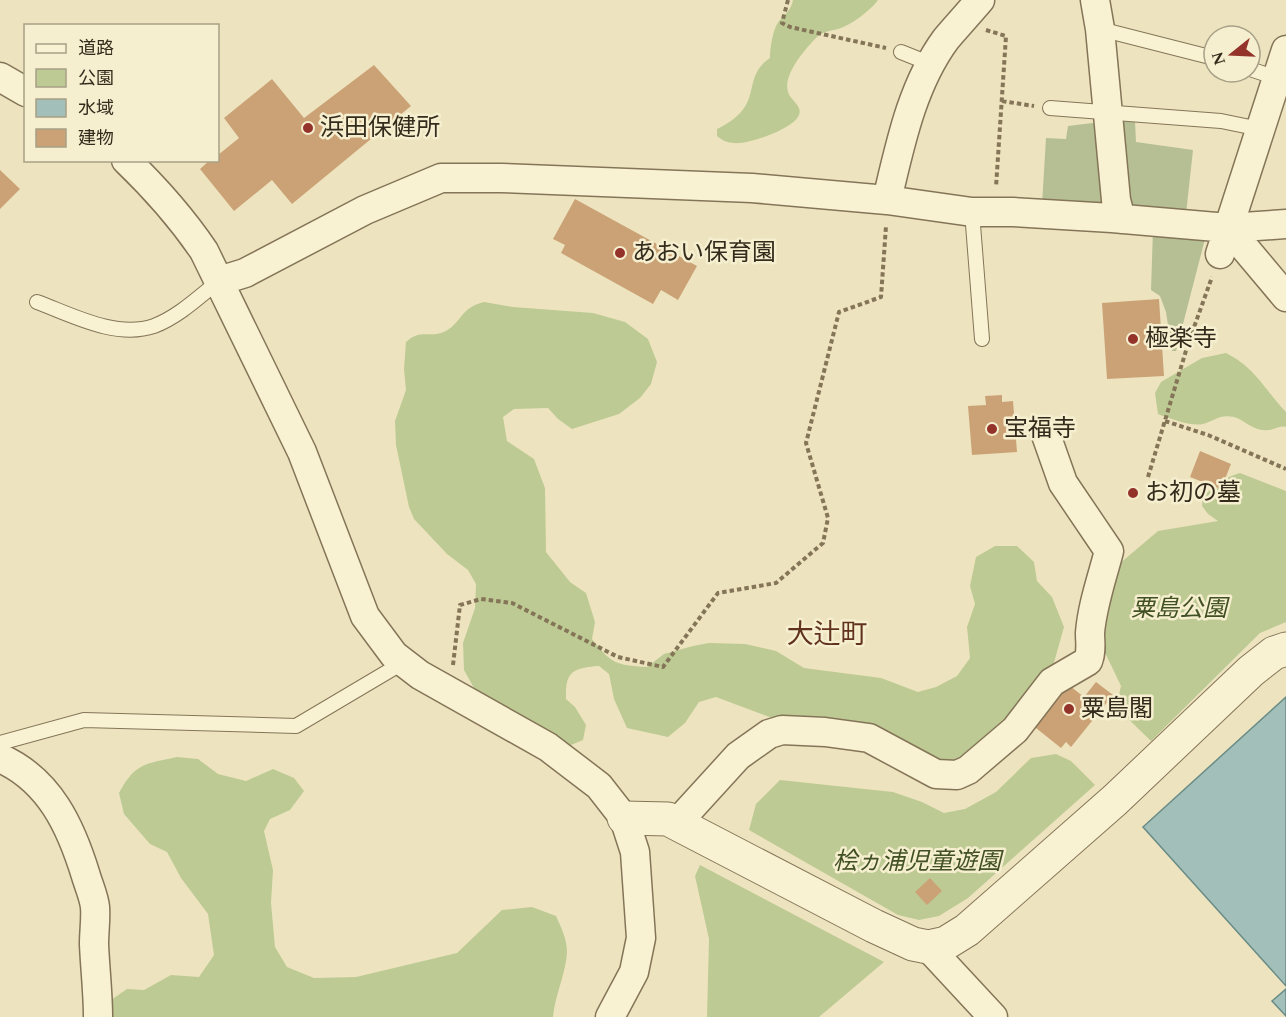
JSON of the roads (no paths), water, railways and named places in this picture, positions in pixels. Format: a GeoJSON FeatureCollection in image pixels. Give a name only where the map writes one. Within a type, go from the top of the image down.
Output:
{"type":"FeatureCollection","features":[{"type":"Feature","properties":{"kind":"street"},"geometry":{"type":"LineString","coordinates":[[1095,0],[1100,29],[1116,200],[1121,219]]}},
{"type":"Feature","properties":{"kind":"street"},"geometry":{"type":"LineString","coordinates":[[887,200],[902,137],[931,64],[946,40],[972,9]]}},
{"type":"Feature","properties":{"kind":"street"},"geometry":{"type":"LineString","coordinates":[[1224,241],[1286,50]]}},
{"type":"Feature","properties":{"kind":"street"},"geometry":{"type":"LineString","coordinates":[[0,77],[24,91]]}},
{"type":"Feature","properties":{"kind":"street"},"geometry":{"type":"LineString","coordinates":[[128,162],[155,188],[191,232],[219,280],[302,452],[365,615],[394,655],[420,675],[548,747],[599,786],[624,818],[635,852],[641,938],[634,972],[610,1017]]}},
{"type":"Feature","properties":{"kind":"street"},"geometry":{"type":"LineString","coordinates":[[219,280],[245,273],[365,210],[441,178],[478,177],[752,188],[887,200],[983,212],[1121,219],[1224,241],[1286,224]]}},
{"type":"Feature","properties":{"kind":"street"},"geometry":{"type":"LineString","coordinates":[[1224,241],[1286,297]]}},
{"type":"Feature","properties":{"kind":"street"},"geometry":{"type":"LineString","coordinates":[[676,824],[738,756],[769,734],[782,730],[825,732],[869,738],[936,774],[957,775],[968,770],[1015,730],[1052,682],[1088,661],[1092,651],[1090,634],[1109,551],[1063,483],[1045,432]]}},
{"type":"Feature","properties":{"kind":"street"},"geometry":{"type":"LineString","coordinates":[[624,818],[668,819],[913,944],[928,947],[946,943],[967,930],[1115,800],[1251,670],[1274,653],[1286,649]]}},
{"type":"Feature","properties":{"kind":"street"},"geometry":{"type":"LineString","coordinates":[[0,758],[33,780],[44,792],[63,816],[77,846],[95,907],[94,941],[98,1017]]}},
{"type":"Feature","properties":{"kind":"street"},"geometry":{"type":"LineString","coordinates":[[928,947],[993,1017]]}},
{"type":"Feature","properties":{"kind":"lane"},"geometry":{"type":"LineString","coordinates":[[1100,29],[1202,55]]}},
{"type":"Feature","properties":{"kind":"lane"},"geometry":{"type":"LineString","coordinates":[[901,52],[931,64]]}},
{"type":"Feature","properties":{"kind":"lane"},"geometry":{"type":"LineString","coordinates":[[1262,73],[1277,78]]}},
{"type":"Feature","properties":{"kind":"lane"},"geometry":{"type":"LineString","coordinates":[[1050,108],[1221,122],[1260,129]]}},
{"type":"Feature","properties":{"kind":"lane"},"geometry":{"type":"LineString","coordinates":[[982,339],[983,212]]}},
{"type":"Feature","properties":{"kind":"lane"},"geometry":{"type":"LineString","coordinates":[[37,302],[117,329],[137,330],[154,326],[179,312],[219,280]]}},
{"type":"Feature","properties":{"kind":"lane"},"geometry":{"type":"LineString","coordinates":[[0,744],[84,720],[296,726],[404,662]]}},
{"type":"Feature","properties":{"kind":"water"},"geometry":{"type":"Polygon","coordinates":[[[1286,697],[1286,986],[1143,827],[1286,697]]]}},
{"type":"Feature","properties":{"kind":"water"},"geometry":{"type":"Polygon","coordinates":[[[1286,989],[1286,1016],[1272,1001],[1286,989]]]}},
{"type":"Feature","properties":{"kind":"place","name":"浜田保健所"},"geometry":{"type":"Point","coordinates":[308,128]}},
{"type":"Feature","properties":{"kind":"place","name":"あおい保育園"},"geometry":{"type":"Point","coordinates":[620,253]}},
{"type":"Feature","properties":{"kind":"place","name":"極楽寺"},"geometry":{"type":"Point","coordinates":[1133,339]}},
{"type":"Feature","properties":{"kind":"place","name":"宝福寺"},"geometry":{"type":"Point","coordinates":[992,429]}},
{"type":"Feature","properties":{"kind":"place","name":"お初の墓"},"geometry":{"type":"Point","coordinates":[1133,493]}},
{"type":"Feature","properties":{"kind":"place","name":"粟島閣"},"geometry":{"type":"Point","coordinates":[1069,709]}},
{"type":"Feature","properties":{"kind":"district","name":"大辻町"},"geometry":{"type":"Point","coordinates":[827,635]}},
{"type":"Feature","properties":{"kind":"park label","name":"粟島公園"},"geometry":{"type":"Point","coordinates":[1179,609]}},
{"type":"Feature","properties":{"kind":"park label","name":"桧ヵ浦児童遊園"},"geometry":{"type":"Point","coordinates":[917,862]}}]}
